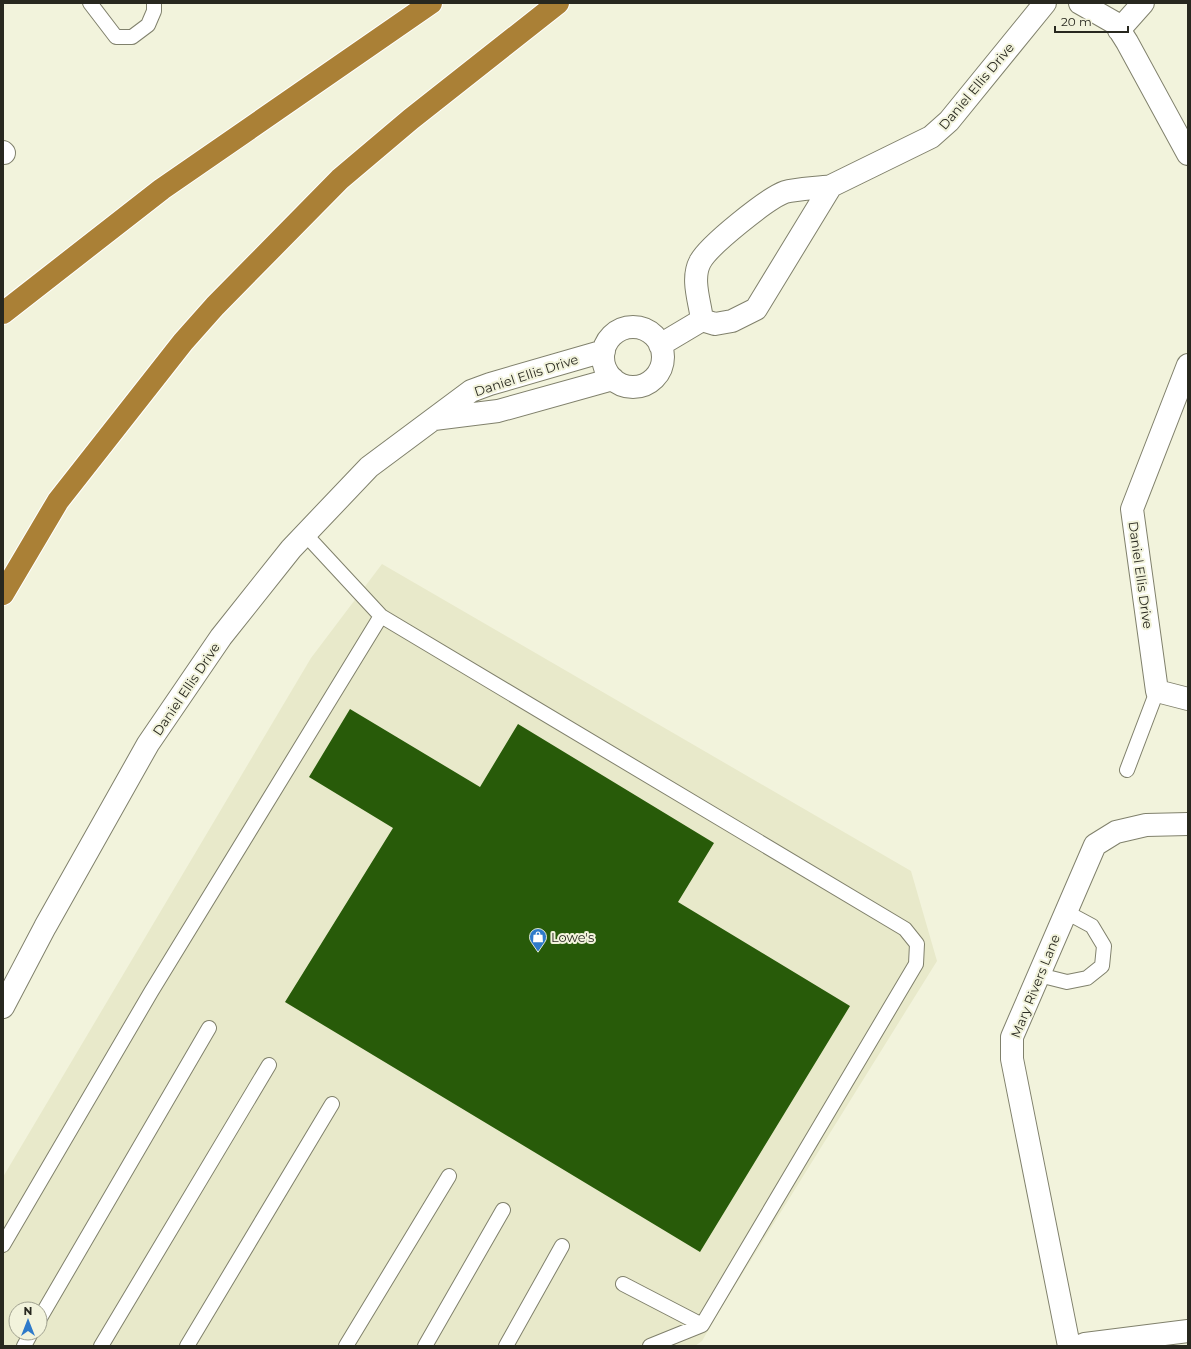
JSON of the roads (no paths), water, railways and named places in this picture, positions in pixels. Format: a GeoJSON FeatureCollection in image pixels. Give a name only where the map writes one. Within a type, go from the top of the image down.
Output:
{"type":"FeatureCollection","features":[{"type":"Feature","properties":{"kind":"highway"},"geometry":{"type":"LineString","coordinates":[[3,313],[162,189],[431,3]]}},
{"type":"Feature","properties":{"kind":"highway"},"geometry":{"type":"LineString","coordinates":[[3,594],[58,501],[178,348],[215,306],[340,179],[410,119],[558,3]]}},
{"type":"Feature","properties":{"kind":"street","name":"Daniel Ellis Drive"},"geometry":{"type":"LineString","coordinates":[[702,320],[696,279],[699,263],[709,249],[767,201],[785,192],[831,186],[931,137],[949,121],[1045,3]]}},
{"type":"Feature","properties":{"kind":"street"},"geometry":{"type":"LineString","coordinates":[[1080,3],[1115,23],[1188,154]]}},
{"type":"Feature","properties":{"kind":"street"},"geometry":{"type":"LineString","coordinates":[[1120,30],[1143,3]]}},
{"type":"Feature","properties":{"kind":"street"},"geometry":{"type":"LineString","coordinates":[[660,345],[702,320],[715,324],[732,321],[756,309],[831,186]]}},
{"type":"Feature","properties":{"kind":"street"},"geometry":{"type":"LineString","coordinates":[[632,327],[641,329],[650,333],[660,345],[663,358],[661,367],[656,376],[649,382],[640,386],[630,387],[620,384],[612,379],[606,371],[603,361],[607,342],[614,334],[622,329],[632,327]]}},
{"type":"Feature","properties":{"kind":"street","name":"Daniel Ellis Drive"},"geometry":{"type":"LineString","coordinates":[[3,1008],[45,927],[148,744],[220,637],[291,549],[369,467],[471,391],[604,351]]}},
{"type":"Feature","properties":{"kind":"street","name":"Daniel Ellis Drive"},"geometry":{"type":"LineString","coordinates":[[1157,692],[1132,509],[1188,365]]}},
{"type":"Feature","properties":{"kind":"street","name":"Daniel Ellis Drive"},"geometry":{"type":"LineString","coordinates":[[433,419],[498,411],[612,379]]}},
{"type":"Feature","properties":{"kind":"street"},"geometry":{"type":"LineString","coordinates":[[1157,692],[1188,699]]}},
{"type":"Feature","properties":{"kind":"street","name":"Mary Rivers Lane"},"geometry":{"type":"LineString","coordinates":[[1069,1346],[1012,1059],[1012,1037],[1095,845],[1116,832],[1146,825],[1188,824]]}},
{"type":"Feature","properties":{"kind":"street"},"geometry":{"type":"LineString","coordinates":[[1080,1346],[1085,1344],[1188,1331]]}},
{"type":"Feature","properties":{"kind":"lane"},"geometry":{"type":"LineString","coordinates":[[90,3],[116,37],[132,37],[148,25],[154,11],[154,3]]}},
{"type":"Feature","properties":{"kind":"lane"},"geometry":{"type":"LineString","coordinates":[[305,534],[381,616],[905,928],[918,944],[916,964],[702,1325],[650,1346]]}},
{"type":"Feature","properties":{"kind":"lane"},"geometry":{"type":"LineString","coordinates":[[3,1245],[151,992],[381,616]]}},
{"type":"Feature","properties":{"kind":"lane"},"geometry":{"type":"LineString","coordinates":[[1127,770],[1157,692]]}},
{"type":"Feature","properties":{"kind":"lane"},"geometry":{"type":"LineString","coordinates":[[1039,974],[1067,982],[1088,978],[1102,966],[1104,946],[1092,926],[1066,912]]}},
{"type":"Feature","properties":{"kind":"lane"},"geometry":{"type":"LineString","coordinates":[[48,1304],[209,1028]]}},
{"type":"Feature","properties":{"kind":"lane"},"geometry":{"type":"LineString","coordinates":[[101,1346],[269,1065]]}},
{"type":"Feature","properties":{"kind":"lane"},"geometry":{"type":"LineString","coordinates":[[187,1346],[332,1104]]}},
{"type":"Feature","properties":{"kind":"lane"},"geometry":{"type":"LineString","coordinates":[[346,1346],[449,1176]]}},
{"type":"Feature","properties":{"kind":"lane"},"geometry":{"type":"LineString","coordinates":[[425,1346],[503,1210]]}},
{"type":"Feature","properties":{"kind":"lane"},"geometry":{"type":"LineString","coordinates":[[506,1346],[562,1246]]}},
{"type":"Feature","properties":{"kind":"lane"},"geometry":{"type":"LineString","coordinates":[[623,1284],[702,1325]]}},
{"type":"Feature","properties":{"kind":"place","name":"Lowe's"},"geometry":{"type":"Point","coordinates":[538,952]}}]}
